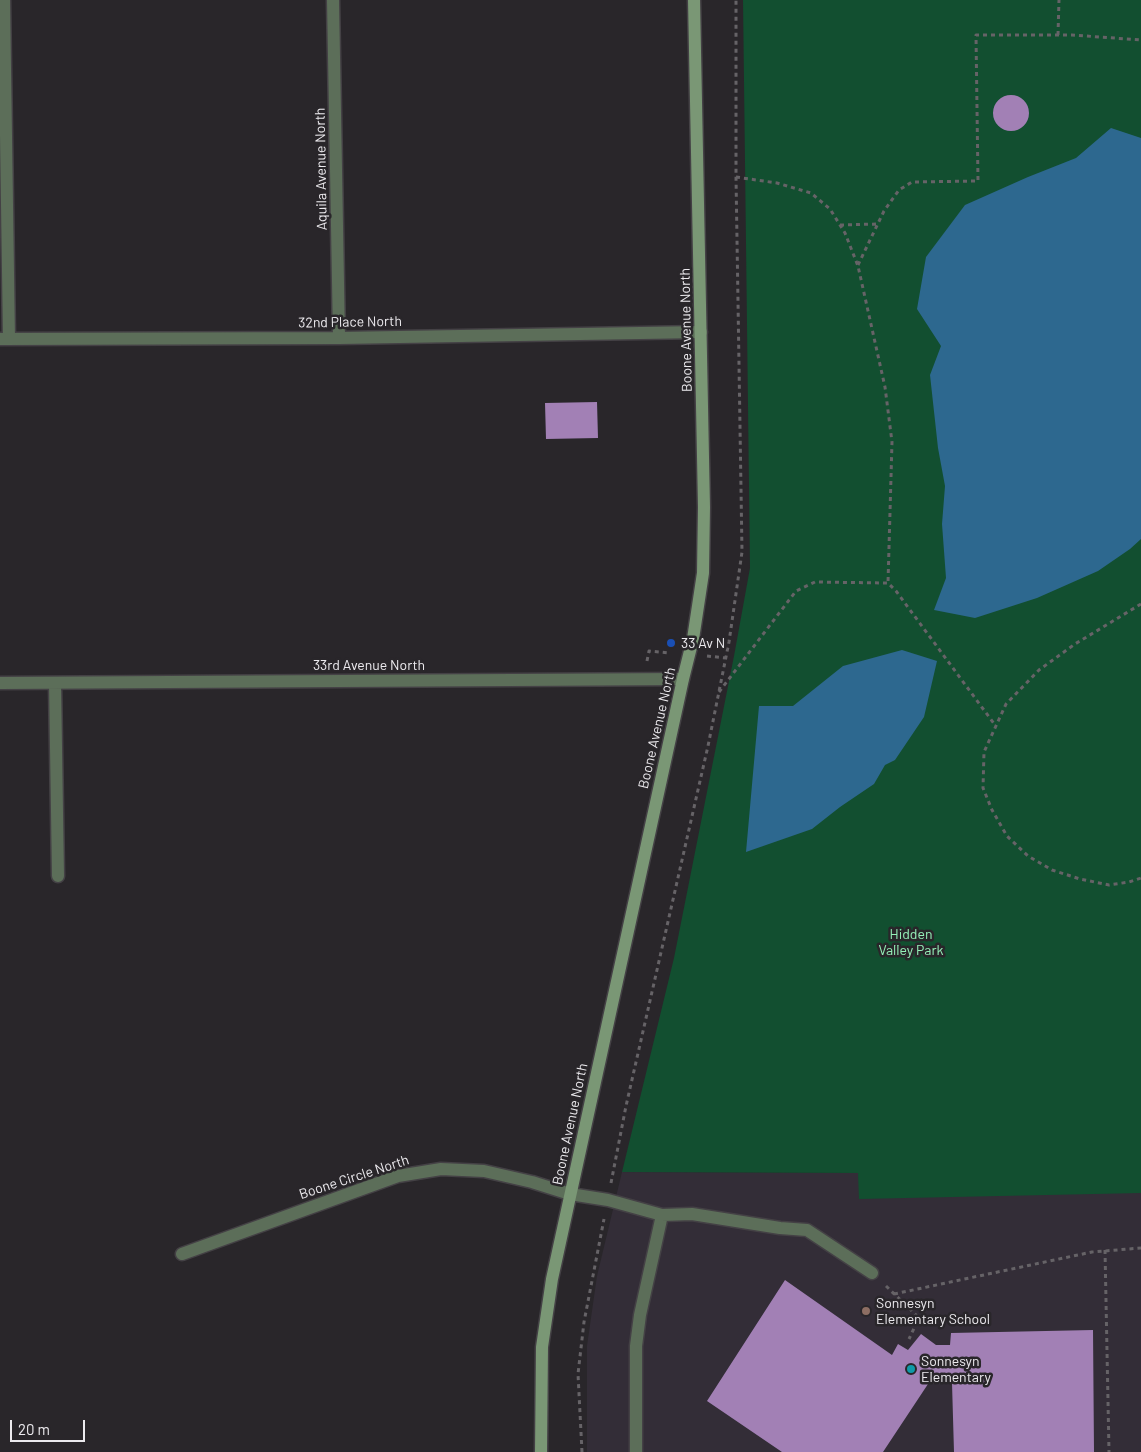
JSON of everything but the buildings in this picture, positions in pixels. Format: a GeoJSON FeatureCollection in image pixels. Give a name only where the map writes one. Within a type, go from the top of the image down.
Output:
{"type":"FeatureCollection","features":[{"type":"Feature","properties":{"kind":"street"},"geometry":{"type":"LineString","coordinates":[[4,0],[4,339]]}},
{"type":"Feature","properties":{"kind":"street","name":"Aquila Avenue North"},"geometry":{"type":"LineString","coordinates":[[333,0],[339,338]]}},
{"type":"Feature","properties":{"kind":"street","name":"Boone Avenue North"},"geometry":{"type":"LineString","coordinates":[[541,1452],[542,1347],[552,1278],[682,679],[693,638],[703,573],[704,507],[694,0]]}},
{"type":"Feature","properties":{"kind":"street","name":"32nd Place North"},"geometry":{"type":"LineString","coordinates":[[4,339],[339,338],[701,332]]}},
{"type":"Feature","properties":{"kind":"street","name":"33rd Avenue North"},"geometry":{"type":"LineString","coordinates":[[0,684],[682,679]]}},
{"type":"Feature","properties":{"kind":"street"},"geometry":{"type":"LineString","coordinates":[[55,683],[58,876]]}},
{"type":"Feature","properties":{"kind":"street","name":"Boone Circle North"},"geometry":{"type":"LineString","coordinates":[[182,1254],[373,1184],[398,1176],[441,1169],[484,1171],[532,1182],[570,1194],[608,1200],[662,1215],[692,1214],[806,1230],[872,1273]]}},
{"type":"Feature","properties":{"kind":"street"},"geometry":{"type":"LineString","coordinates":[[636,1452],[636,1346],[640,1315],[662,1215]]}},
{"type":"Feature","properties":{"kind":"path"},"geometry":{"type":"LineString","coordinates":[[1058,35],[1059,0]]}},
{"type":"Feature","properties":{"kind":"path"},"geometry":{"type":"LineString","coordinates":[[858,266],[884,211],[899,190],[912,182],[978,181],[976,35],[1058,35],[1141,40]]}},
{"type":"Feature","properties":{"kind":"path"},"geometry":{"type":"LineString","coordinates":[[736,177],[777,183],[811,193],[830,209],[845,233],[858,266],[885,387],[892,442],[888,583]]}},
{"type":"Feature","properties":{"kind":"path"},"geometry":{"type":"LineString","coordinates":[[840,225],[877,224]]}},
{"type":"Feature","properties":{"kind":"path"},"geometry":{"type":"LineString","coordinates":[[718,694],[796,591],[815,582],[888,583],[896,591],[995,725]]}},
{"type":"Feature","properties":{"kind":"path"},"geometry":{"type":"LineString","coordinates":[[1141,604],[1075,644],[1040,670],[1006,704],[984,752],[983,788],[992,810],[1007,836],[1028,856],[1052,870],[1080,879],[1109,885],[1141,878]]}},
{"type":"Feature","properties":{"kind":"path"},"geometry":{"type":"LineString","coordinates":[[894,1294],[1092,1252],[1141,1248]]}},
{"type":"Feature","properties":{"kind":"path"},"geometry":{"type":"LineString","coordinates":[[1106,1250],[1110,1452]]}},
{"type":"Feature","properties":{"kind":"path"},"geometry":{"type":"LineString","coordinates":[[872,1273],[916,1315],[916,1324],[909,1339]]}},
{"type":"Feature","properties":{"kind":"shaded area","name":"Sonnesyn Elementary School"},"geometry":{"type":"Polygon","coordinates":[[[622,1172],[1141,1174],[1141,1452],[587,1452],[587,1346],[597,1276],[622,1172]]]}},
{"type":"Feature","properties":{"kind":"green space","name":"Hidden Valley Park"},"geometry":{"type":"Polygon","coordinates":[[[743,0],[1141,0],[1141,1193],[859,1199],[858,1173],[622,1172],[674,958],[750,568],[743,0]]]}},
{"type":"Feature","properties":{"kind":"water"},"geometry":{"type":"Polygon","coordinates":[[[1111,128],[1141,138],[1141,539],[1098,571],[1037,598],[975,618],[934,610],[946,578],[942,524],[945,486],[938,448],[930,375],[941,346],[917,309],[926,257],[965,205],[1076,158],[1111,128]]]}},
{"type":"Feature","properties":{"kind":"water"},"geometry":{"type":"Polygon","coordinates":[[[902,650],[937,661],[924,717],[895,760],[885,765],[874,784],[812,829],[746,852],[759,706],[793,706],[843,666],[902,650]]]}},
{"type":"Feature","properties":{"kind":"place","name":"33 Av N"},"geometry":{"type":"Point","coordinates":[671,643]}},
{"type":"Feature","properties":{"kind":"place","name":"Sonnesyn Elementary School"},"geometry":{"type":"Point","coordinates":[866,1311]}},
{"type":"Feature","properties":{"kind":"place","name":"Sonnesyn Elementary"},"geometry":{"type":"Point","coordinates":[911,1369]}}]}
